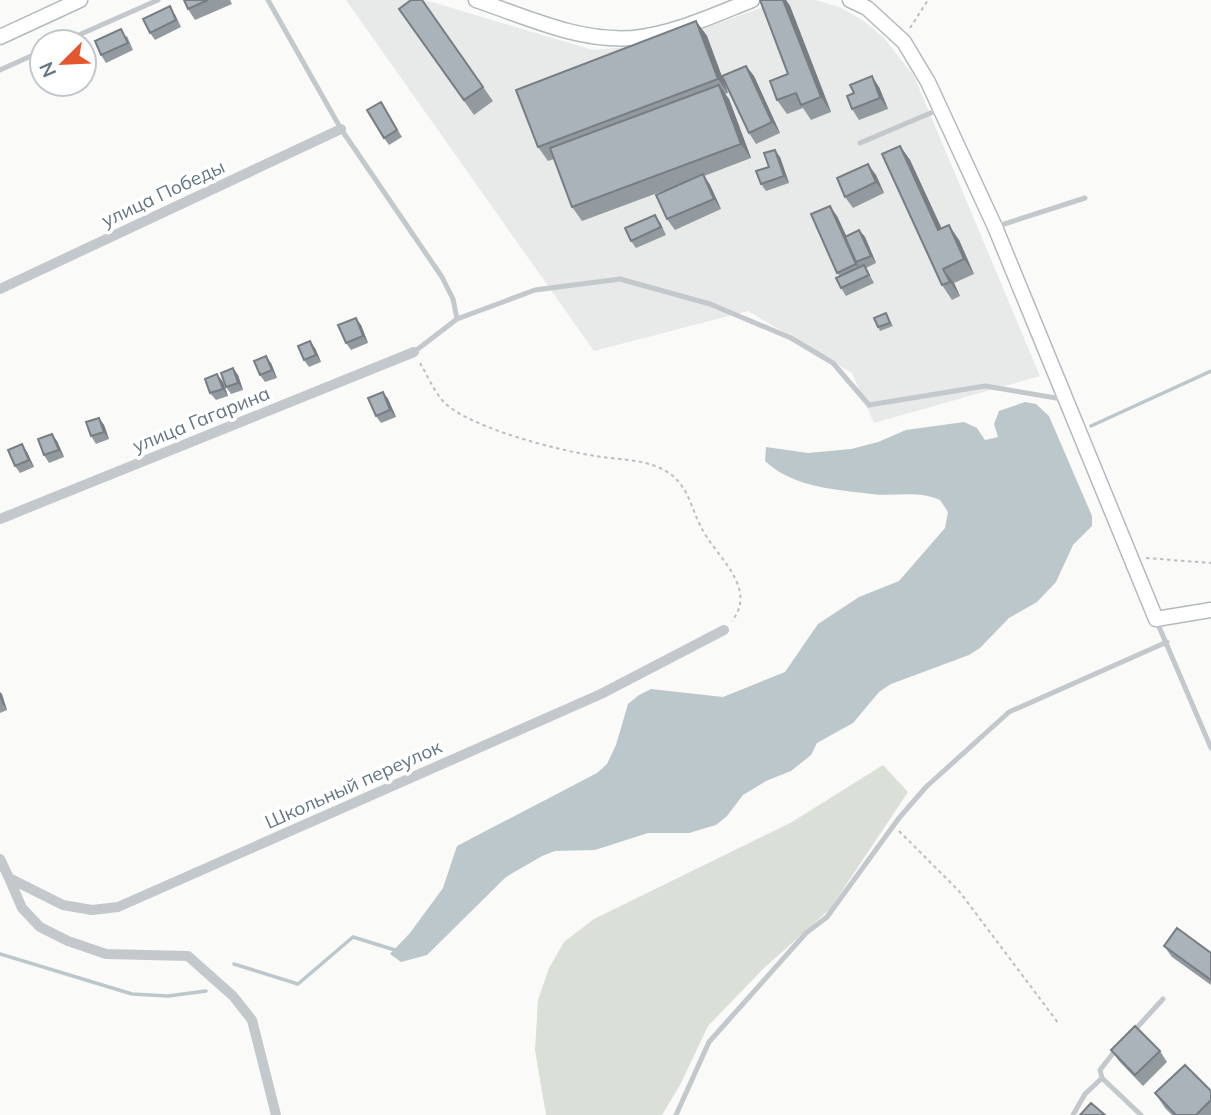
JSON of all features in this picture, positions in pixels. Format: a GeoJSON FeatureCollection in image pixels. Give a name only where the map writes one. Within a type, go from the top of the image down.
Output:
{"type":"FeatureCollection","features":[{"type":"Feature","properties":{"kind":"street"},"geometry":{"type":"LineString","coordinates":[[0,37],[80,0]]}},
{"type":"Feature","properties":{"kind":"street"},"geometry":{"type":"LineString","coordinates":[[476,0],[561,30],[618,38],[662,33],[752,0]]}},
{"type":"Feature","properties":{"kind":"street"},"geometry":{"type":"LineString","coordinates":[[850,0],[867,8],[904,42],[940,109],[995,227],[1156,619],[1211,611]]}},
{"type":"Feature","properties":{"kind":"street","name":"улица Победы"},"geometry":{"type":"LineString","coordinates":[[0,289],[341,130]]}},
{"type":"Feature","properties":{"kind":"street","name":"улица Гагарина"},"geometry":{"type":"LineString","coordinates":[[0,519],[414,352]]}},
{"type":"Feature","properties":{"kind":"street","name":"Школьный переулок"},"geometry":{"type":"LineString","coordinates":[[9,878],[63,905],[92,909],[118,907],[601,694],[724,630]]}},
{"type":"Feature","properties":{"kind":"street"},"geometry":{"type":"LineString","coordinates":[[0,859],[30,918],[68,941],[106,954],[179,954],[197,962],[245,1008],[252,1020],[276,1115]]}},
{"type":"Feature","properties":{"kind":"lane"},"geometry":{"type":"LineString","coordinates":[[95,28],[159,0]]}},
{"type":"Feature","properties":{"kind":"lane"},"geometry":{"type":"LineString","coordinates":[[268,0],[341,130],[443,277],[453,299],[457,319]]}},
{"type":"Feature","properties":{"kind":"lane"},"geometry":{"type":"LineString","coordinates":[[0,70],[28,57]]}},
{"type":"Feature","properties":{"kind":"lane"},"geometry":{"type":"LineString","coordinates":[[860,143],[940,109]]}},
{"type":"Feature","properties":{"kind":"lane"},"geometry":{"type":"LineString","coordinates":[[995,227],[1085,198]]}},
{"type":"Feature","properties":{"kind":"lane"},"geometry":{"type":"LineString","coordinates":[[414,352],[457,319],[535,290],[620,279],[710,304],[791,338],[832,363],[869,405],[985,386],[1064,399]]}},
{"type":"Feature","properties":{"kind":"lane"},"geometry":{"type":"LineString","coordinates":[[1156,619],[1211,748]]}},
{"type":"Feature","properties":{"kind":"lane"},"geometry":{"type":"LineString","coordinates":[[676,1115],[709,1042],[806,933],[827,917],[895,824],[926,788],[1009,712],[1167,642]]}},
{"type":"Feature","properties":{"kind":"lane"},"geometry":{"type":"LineString","coordinates":[[1129,1036],[1163,999]]}},
{"type":"Feature","properties":{"kind":"lane"},"geometry":{"type":"LineString","coordinates":[[1120,1045],[1103,1063],[1100,1070],[1102,1078],[1141,1115]]}},
{"type":"Feature","properties":{"kind":"lane"},"geometry":{"type":"LineString","coordinates":[[1073,1115],[1085,1094],[1102,1078]]}},
{"type":"Feature","properties":{"kind":"path"},"geometry":{"type":"LineString","coordinates":[[904,42],[928,0]]}},
{"type":"Feature","properties":{"kind":"path"},"geometry":{"type":"LineString","coordinates":[[414,352],[443,401],[464,415],[529,441],[576,453],[641,462],[665,471],[680,483],[690,496],[699,526],[730,566],[737,583],[740,600],[735,617],[724,630]]}},
{"type":"Feature","properties":{"kind":"path"},"geometry":{"type":"LineString","coordinates":[[1130,557],[1211,563]]}},
{"type":"Feature","properties":{"kind":"path"},"geometry":{"type":"LineString","coordinates":[[895,824],[959,891],[1059,1024]]}},
{"type":"Feature","properties":{"kind":"shaded area"},"geometry":{"type":"Polygon","coordinates":[[[346,0],[425,0],[593,50],[658,44],[784,0],[816,0],[840,7],[864,21],[884,38],[914,76],[1040,376],[874,423],[852,373],[748,311],[594,351],[346,0]]]}},
{"type":"Feature","properties":{"kind":"shaded area"},"geometry":{"type":"Polygon","coordinates":[[[1025,402],[1036,404],[1049,416],[1092,516],[1092,526],[1073,545],[1056,582],[1037,602],[1009,618],[980,648],[969,655],[891,684],[879,692],[853,723],[817,743],[811,755],[791,771],[766,781],[743,795],[727,816],[716,825],[689,833],[648,833],[595,850],[555,851],[542,856],[506,877],[427,955],[401,962],[390,954],[410,933],[443,888],[457,846],[597,773],[607,764],[616,745],[628,704],[639,695],[651,689],[723,697],[785,672],[818,624],[859,597],[899,581],[945,528],[948,512],[940,500],[923,495],[880,495],[815,486],[776,470],[765,461],[766,447],[808,453],[851,449],[878,442],[906,430],[964,422],[977,428],[985,440],[998,437],[994,424],[999,411],[1025,402]]]}},
{"type":"Feature","properties":{"kind":"shaded area"},"geometry":{"type":"Polygon","coordinates":[[[883,765],[908,792],[830,909],[763,969],[708,1026],[680,1085],[662,1115],[546,1115],[535,1050],[538,1000],[549,968],[564,942],[594,919],[792,822],[883,765]]]}},
{"type":"Feature","properties":{"kind":"building"},"geometry":{"type":"Polygon","coordinates":[[[184,0],[208,0],[188,9],[184,0]]]}},
{"type":"Feature","properties":{"kind":"building"},"geometry":{"type":"Polygon","coordinates":[[[411,0],[422,0],[483,87],[464,100],[399,9],[411,0]]]}},
{"type":"Feature","properties":{"kind":"building"},"geometry":{"type":"Polygon","coordinates":[[[760,0],[783,0],[821,97],[801,105],[796,93],[777,100],[770,81],[788,74],[760,0]]]}},
{"type":"Feature","properties":{"kind":"building"},"geometry":{"type":"Polygon","coordinates":[[[170,6],[176,20],[150,33],[143,19],[170,6]]]}},
{"type":"Feature","properties":{"kind":"building"},"geometry":{"type":"Polygon","coordinates":[[[696,21],[718,79],[538,147],[516,90],[696,21]]]}},
{"type":"Feature","properties":{"kind":"building"},"geometry":{"type":"Polygon","coordinates":[[[121,29],[128,43],[101,55],[98,40],[121,29]]]}},
{"type":"Feature","properties":{"kind":"building"},"geometry":{"type":"Polygon","coordinates":[[[746,66],[772,122],[749,133],[722,76],[746,66]]]}},
{"type":"Feature","properties":{"kind":"building"},"geometry":{"type":"Polygon","coordinates":[[[872,76],[880,98],[852,109],[847,96],[854,93],[850,85],[872,76]]]}},
{"type":"Feature","properties":{"kind":"building"},"geometry":{"type":"Polygon","coordinates":[[[719,85],[741,144],[572,207],[550,148],[719,85]]]}},
{"type":"Feature","properties":{"kind":"building"},"geometry":{"type":"Polygon","coordinates":[[[381,102],[397,130],[384,138],[367,110],[381,102]]]}},
{"type":"Feature","properties":{"kind":"building"},"geometry":{"type":"Polygon","coordinates":[[[900,146],[938,230],[949,225],[964,259],[943,269],[950,282],[942,285],[882,154],[900,146]]]}},
{"type":"Feature","properties":{"kind":"building"},"geometry":{"type":"Polygon","coordinates":[[[775,150],[784,176],[761,184],[756,171],[769,167],[764,153],[775,150]]]}},
{"type":"Feature","properties":{"kind":"building"},"geometry":{"type":"Polygon","coordinates":[[[868,164],[876,182],[845,197],[837,178],[868,164]]]}},
{"type":"Feature","properties":{"kind":"building"},"geometry":{"type":"Polygon","coordinates":[[[703,174],[714,199],[667,219],[656,195],[703,174]]]}},
{"type":"Feature","properties":{"kind":"building"},"geometry":{"type":"Polygon","coordinates":[[[830,206],[856,264],[837,273],[811,214],[830,206]]]}},
{"type":"Feature","properties":{"kind":"building"},"geometry":{"type":"Polygon","coordinates":[[[655,215],[661,227],[631,241],[625,228],[655,215]]]}},
{"type":"Feature","properties":{"kind":"building"},"geometry":{"type":"Polygon","coordinates":[[[859,230],[871,256],[856,262],[845,237],[859,230]]]}},
{"type":"Feature","properties":{"kind":"building"},"geometry":{"type":"Polygon","coordinates":[[[864,265],[869,275],[841,288],[836,278],[864,265]]]}},
{"type":"Feature","properties":{"kind":"building"},"geometry":{"type":"Polygon","coordinates":[[[886,313],[890,323],[878,327],[874,318],[886,313]]]}},
{"type":"Feature","properties":{"kind":"building"},"geometry":{"type":"Polygon","coordinates":[[[356,318],[363,336],[346,343],[338,325],[356,318]]]}},
{"type":"Feature","properties":{"kind":"building"},"geometry":{"type":"Polygon","coordinates":[[[310,341],[316,355],[304,360],[298,346],[310,341]]]}},
{"type":"Feature","properties":{"kind":"building"},"geometry":{"type":"Polygon","coordinates":[[[266,356],[272,370],[260,375],[254,361],[266,356]]]}},
{"type":"Feature","properties":{"kind":"building"},"geometry":{"type":"Polygon","coordinates":[[[233,368],[238,383],[226,387],[221,373],[233,368]]]}},
{"type":"Feature","properties":{"kind":"building"},"geometry":{"type":"Polygon","coordinates":[[[217,374],[223,389],[210,393],[205,379],[217,374]]]}},
{"type":"Feature","properties":{"kind":"building"},"geometry":{"type":"Polygon","coordinates":[[[383,392],[390,410],[376,416],[368,398],[383,392]]]}},
{"type":"Feature","properties":{"kind":"building"},"geometry":{"type":"Polygon","coordinates":[[[99,418],[104,432],[91,436],[86,422],[99,418]]]}},
{"type":"Feature","properties":{"kind":"building"},"geometry":{"type":"Polygon","coordinates":[[[52,434],[59,450],[44,455],[38,439],[52,434]]]}},
{"type":"Feature","properties":{"kind":"building"},"geometry":{"type":"Polygon","coordinates":[[[22,444],[29,460],[15,466],[8,450],[22,444]]]}},
{"type":"Feature","properties":{"kind":"building"},"geometry":{"type":"Polygon","coordinates":[[[1177,928],[1211,953],[1211,980],[1164,946],[1177,928]]]}},
{"type":"Feature","properties":{"kind":"building"},"geometry":{"type":"Polygon","coordinates":[[[1135,1026],[1160,1051],[1135,1075],[1111,1050],[1135,1026]]]}},
{"type":"Feature","properties":{"kind":"building"},"geometry":{"type":"Polygon","coordinates":[[[1185,1065],[1211,1091],[1211,1100],[1196,1115],[1176,1115],[1155,1093],[1185,1065]]]}},
{"type":"Feature","properties":{"kind":"building"},"geometry":{"type":"Polygon","coordinates":[[[1091,1103],[1105,1115],[1080,1115],[1091,1103]]]}},
{"type":"Feature","properties":{"kind":"waterway"},"geometry":{"type":"LineString","coordinates":[[1091,426],[1211,371]]}},
{"type":"Feature","properties":{"kind":"waterway"},"geometry":{"type":"LineString","coordinates":[[234,964],[298,984],[353,937],[398,951]]}},
{"type":"Feature","properties":{"kind":"waterway"},"geometry":{"type":"LineString","coordinates":[[0,954],[132,994],[168,996],[206,991]]}}]}
